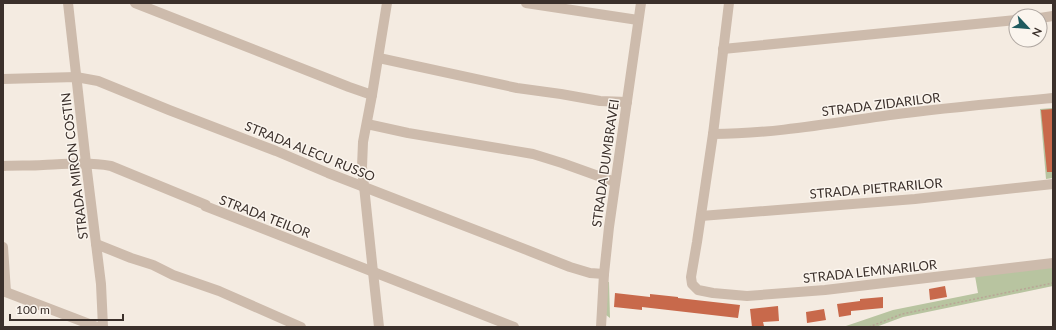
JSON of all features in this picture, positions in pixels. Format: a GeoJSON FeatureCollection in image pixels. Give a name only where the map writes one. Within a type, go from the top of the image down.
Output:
{"type":"FeatureCollection","features":[{"type":"Feature","properties":{"kind":"street","name":"STRADA MIRON COSTIN"},"geometry":{"type":"LineString","coordinates":[[68,3],[101,284],[102,327]]}},
{"type":"Feature","properties":{"kind":"street"},"geometry":{"type":"LineString","coordinates":[[135,3],[372,95]]}},
{"type":"Feature","properties":{"kind":"street"},"geometry":{"type":"LineString","coordinates":[[379,327],[362,166],[363,142],[379,58],[387,3]]}},
{"type":"Feature","properties":{"kind":"street"},"geometry":{"type":"LineString","coordinates":[[526,3],[638,20]]}},
{"type":"Feature","properties":{"kind":"street","name":"STRADA DUMBRAVEI"},"geometry":{"type":"LineString","coordinates":[[602,327],[604,274],[609,228],[641,3]]}},
{"type":"Feature","properties":{"kind":"street"},"geometry":{"type":"LineString","coordinates":[[701,216],[713,134],[729,3]]}},
{"type":"Feature","properties":{"kind":"street"},"geometry":{"type":"LineString","coordinates":[[723,49],[1008,21]]}},
{"type":"Feature","properties":{"kind":"street"},"geometry":{"type":"LineString","coordinates":[[379,58],[517,88],[600,101],[627,102]]}},
{"type":"Feature","properties":{"kind":"street","name":"STRADA ALECU RUSSO"},"geometry":{"type":"LineString","coordinates":[[3,79],[76,77],[98,81],[328,173],[570,267],[590,273],[604,274]]}},
{"type":"Feature","properties":{"kind":"street","name":"STRADA ZIDARILOR"},"geometry":{"type":"LineString","coordinates":[[713,134],[758,132],[958,107],[1053,98]]}},
{"type":"Feature","properties":{"kind":"street"},"geometry":{"type":"LineString","coordinates":[[367,124],[408,133],[533,154],[615,182]]}},
{"type":"Feature","properties":{"kind":"street","name":"STRADA TEILOR"},"geometry":{"type":"LineString","coordinates":[[3,166],[98,163],[116,168],[206,205],[205,206],[514,327]]}},
{"type":"Feature","properties":{"kind":"street","name":"STRADA PIETRARILOR"},"geometry":{"type":"LineString","coordinates":[[701,216],[915,199],[1053,184]]}},
{"type":"Feature","properties":{"kind":"street","name":"STRADA LEMNARILOR"},"geometry":{"type":"LineString","coordinates":[[701,216],[691,277],[692,284],[698,290],[713,293],[747,296],[825,290],[1053,263]]}},
{"type":"Feature","properties":{"kind":"street"},"geometry":{"type":"LineString","coordinates":[[96,244],[130,258],[153,265],[173,275],[219,291],[301,327]]}},
{"type":"Feature","properties":{"kind":"street"},"geometry":{"type":"LineString","coordinates":[[3,247],[5,291],[97,327]]}},
{"type":"Feature","properties":{"kind":"path"},"geometry":{"type":"LineString","coordinates":[[869,327],[902,314],[1053,283]]}},
{"type":"Feature","properties":{"kind":"green space"},"geometry":{"type":"Polygon","coordinates":[[[1053,108],[1053,178],[1046,179],[1040,109],[1053,108]]]}},
{"type":"Feature","properties":{"kind":"green space"},"geometry":{"type":"Polygon","coordinates":[[[1053,266],[1053,286],[903,317],[876,327],[843,327],[893,310],[978,293],[975,276],[1053,266]]]}},
{"type":"Feature","properties":{"kind":"green space"},"geometry":{"type":"Polygon","coordinates":[[[607,282],[609,282],[610,318],[606,315],[607,282]]]}},
{"type":"Feature","properties":{"kind":"building"},"geometry":{"type":"Polygon","coordinates":[[[1053,109],[1053,172],[1047,172],[1041,110],[1053,109]]]}},
{"type":"Feature","properties":{"kind":"building"},"geometry":{"type":"Polygon","coordinates":[[[945,286],[947,297],[930,300],[929,289],[945,286]]]}},
{"type":"Feature","properties":{"kind":"building"},"geometry":{"type":"Polygon","coordinates":[[[615,293],[650,297],[650,294],[740,305],[738,318],[642,307],[642,310],[614,307],[615,293]]]}},
{"type":"Feature","properties":{"kind":"building"},"geometry":{"type":"Polygon","coordinates":[[[883,297],[883,308],[851,311],[851,315],[839,317],[837,304],[860,301],[860,299],[883,297]]]}},
{"type":"Feature","properties":{"kind":"building"},"geometry":{"type":"Polygon","coordinates":[[[778,306],[779,321],[763,322],[764,326],[752,327],[750,309],[778,306]]]}},
{"type":"Feature","properties":{"kind":"building"},"geometry":{"type":"Polygon","coordinates":[[[824,309],[826,320],[807,323],[806,312],[824,309]]]}}]}
